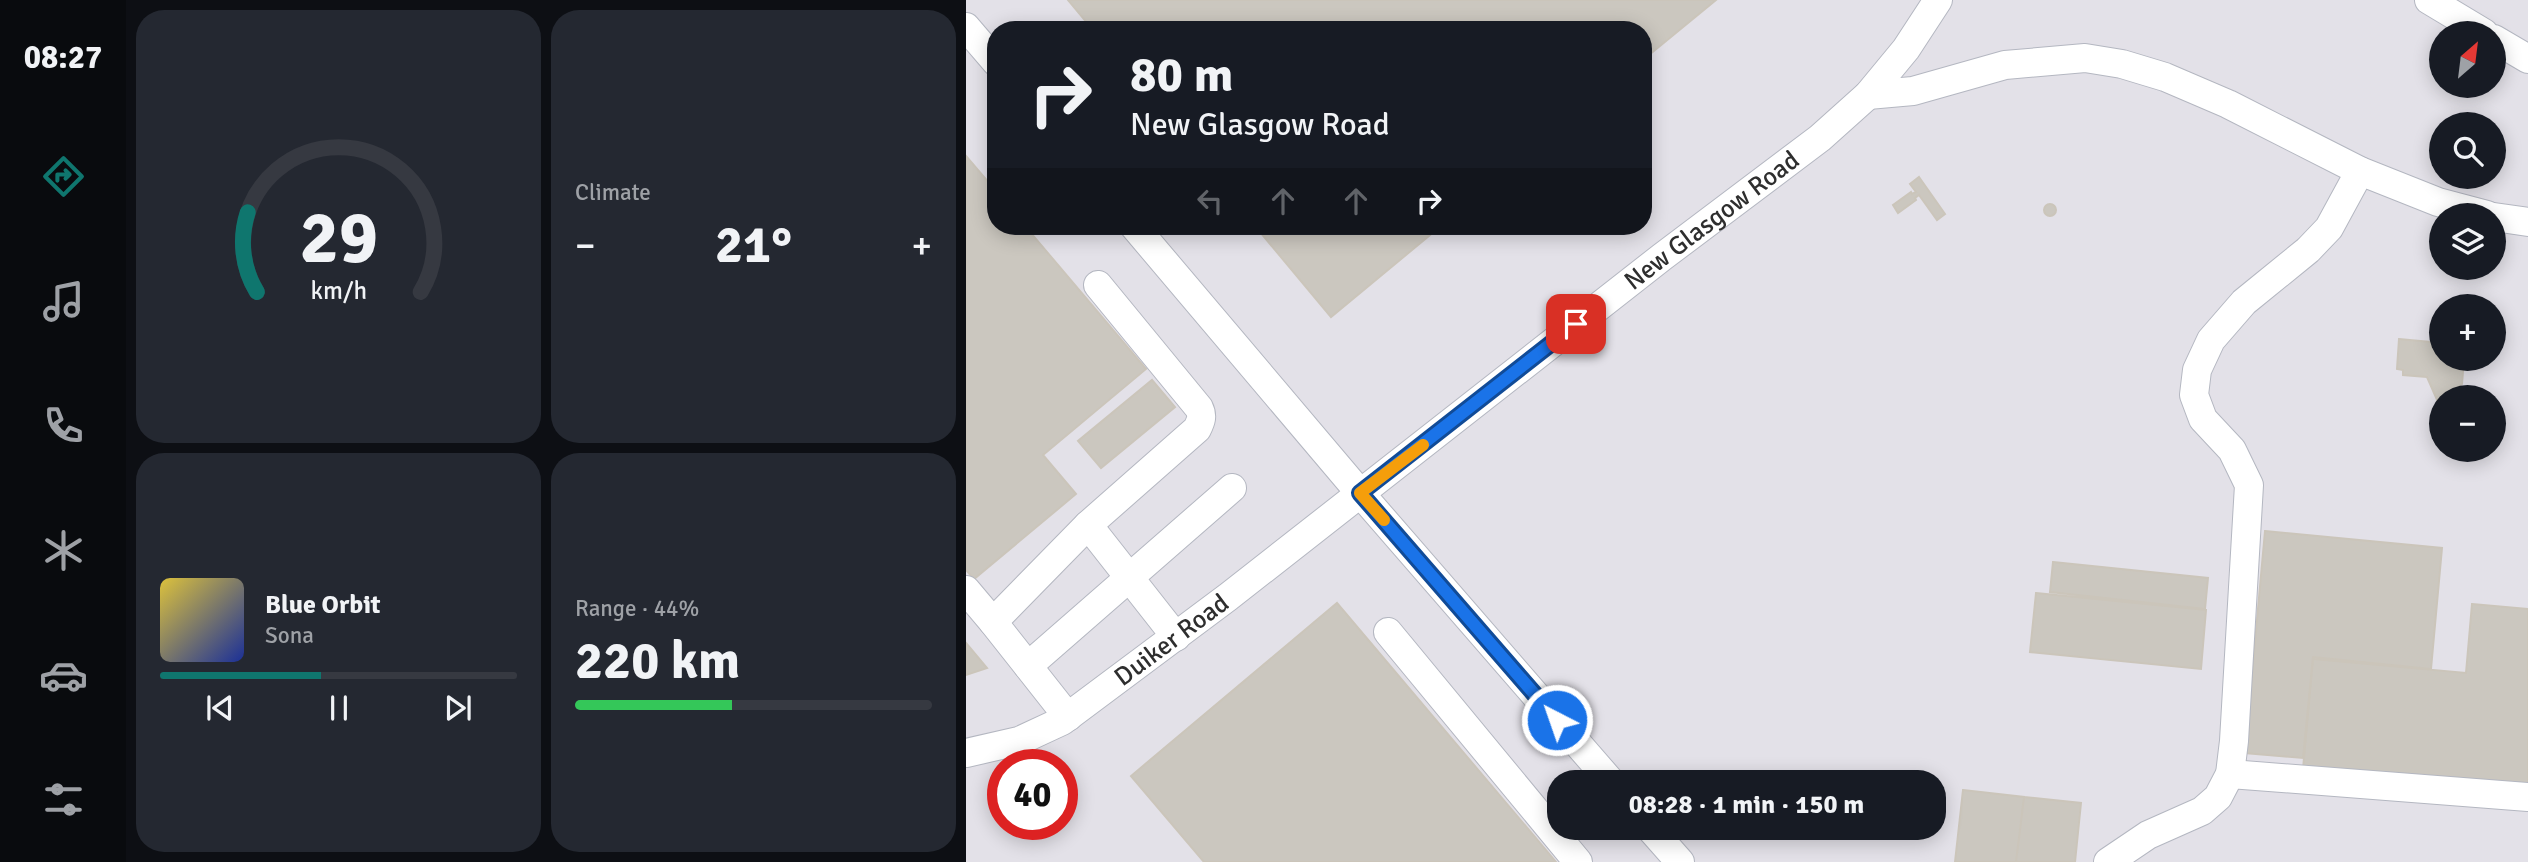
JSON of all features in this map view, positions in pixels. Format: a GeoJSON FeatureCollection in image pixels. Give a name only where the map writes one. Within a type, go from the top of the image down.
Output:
{"type":"FeatureCollection","features":[{"type":"Feature","properties":{"kind":"street","name":"New Glasgow Road"},"geometry":{"type":"LineString","coordinates":[[1360,493],[1662,257],[1820,138],[1868,95],[1906,49],[1938,0]]}},
{"type":"Feature","properties":{"kind":"street"},"geometry":{"type":"LineString","coordinates":[[2429,0],[2464,21]]}},
{"type":"Feature","properties":{"kind":"street"},"geometry":{"type":"LineString","coordinates":[[966,27],[987,52]]}},
{"type":"Feature","properties":{"kind":"street"},"geometry":{"type":"LineString","coordinates":[[2506,46],[2528,59]]}},
{"type":"Feature","properties":{"kind":"street"},"geometry":{"type":"LineString","coordinates":[[1868,95],[1913,91],[2005,65],[2085,58],[2122,64],[2165,77],[2228,104],[2360,171],[2442,203]]}},
{"type":"Feature","properties":{"kind":"street"},"geometry":{"type":"LineString","coordinates":[[2108,862],[2148,835],[2202,811],[2218,797],[2230,774],[2249,485],[2232,450],[2203,419],[2194,396],[2197,370],[2211,340],[2244,302],[2308,250],[2329,228],[2360,171]]}},
{"type":"Feature","properties":{"kind":"street"},"geometry":{"type":"LineString","coordinates":[[2506,219],[2528,222]]}},
{"type":"Feature","properties":{"kind":"street"},"geometry":{"type":"LineString","coordinates":[[1142,235],[1360,493],[1601,770]]}},
{"type":"Feature","properties":{"kind":"street"},"geometry":{"type":"LineString","coordinates":[[993,622],[1088,525],[1197,429],[1202,414],[1098,285]]}},
{"type":"Feature","properties":{"kind":"street"},"geometry":{"type":"LineString","coordinates":[[1028,666],[1232,488]]}},
{"type":"Feature","properties":{"kind":"street","name":"Duiker Road"},"geometry":{"type":"LineString","coordinates":[[966,753],[1019,741],[1068,717],[1176,637],[1360,493]]}},
{"type":"Feature","properties":{"kind":"street"},"geometry":{"type":"LineString","coordinates":[[1088,525],[1176,637]]}},
{"type":"Feature","properties":{"kind":"street"},"geometry":{"type":"LineString","coordinates":[[966,590],[1068,717]]}},
{"type":"Feature","properties":{"kind":"street"},"geometry":{"type":"LineString","coordinates":[[1388,632],[1578,862]]}},
{"type":"Feature","properties":{"kind":"street"},"geometry":{"type":"LineString","coordinates":[[2230,774],[2528,797]]}},
{"type":"Feature","properties":{"kind":"street"},"geometry":{"type":"LineString","coordinates":[[1661,840],[1680,862]]}},
{"type":"Feature","properties":{"kind":"shaded area"},"geometry":{"type":"Polygon","coordinates":[[[966,0],[2528,0],[2528,862],[966,862],[966,0]]]}},
{"type":"Feature","properties":{"kind":"building"},"geometry":{"type":"Polygon","coordinates":[[[1068,0],[1716,0],[1652,53],[1652,21],[1086,21],[1068,0]]]}},
{"type":"Feature","properties":{"kind":"building"},"geometry":{"type":"Polygon","coordinates":[[[966,156],[987,180],[987,235],[1033,235],[1146,369],[1043,455],[1076,494],[974,579],[966,570],[966,156]]]}},
{"type":"Feature","properties":{"kind":"building"},"geometry":{"type":"Polygon","coordinates":[[[1919,177],[1945,214],[1937,220],[1919,195],[1898,213],[1893,205],[1911,192],[1916,192],[1910,184],[1919,177]]]}},
{"type":"Feature","properties":{"kind":"building"},"geometry":{"type":"Polygon","coordinates":[[[2050,204],[2056,210],[2050,216],[2044,210],[2050,204]]]}},
{"type":"Feature","properties":{"kind":"building"},"geometry":{"type":"Polygon","coordinates":[[[1263,235],[1430,235],[1331,317],[1263,235]]]}},
{"type":"Feature","properties":{"kind":"building"},"geometry":{"type":"Polygon","coordinates":[[[2399,339],[2429,342],[2429,371],[2463,371],[2462,384],[2431,385],[2427,377],[2403,375],[2403,370],[2397,369],[2399,339]]]}},
{"type":"Feature","properties":{"kind":"building"},"geometry":{"type":"Polygon","coordinates":[[[1152,380],[1175,407],[1101,468],[1078,441],[1152,380]]]}},
{"type":"Feature","properties":{"kind":"building"},"geometry":{"type":"Polygon","coordinates":[[[2265,531],[2442,548],[2431,669],[2313,657],[2303,758],[2245,753],[2265,531]]]}},
{"type":"Feature","properties":{"kind":"building"},"geometry":{"type":"Polygon","coordinates":[[[2053,562],[2208,578],[2205,609],[2050,592],[2053,562]]]}},
{"type":"Feature","properties":{"kind":"building"},"geometry":{"type":"Polygon","coordinates":[[[2036,593],[2206,610],[2201,669],[2030,652],[2036,593]]]}},
{"type":"Feature","properties":{"kind":"building"},"geometry":{"type":"Polygon","coordinates":[[[1337,603],[1556,862],[1204,862],[1131,776],[1337,603]]]}},
{"type":"Feature","properties":{"kind":"building"},"geometry":{"type":"Polygon","coordinates":[[[2472,604],[2528,609],[2528,790],[2303,769],[2313,659],[2466,673],[2472,604]]]}},
{"type":"Feature","properties":{"kind":"building"},"geometry":{"type":"Polygon","coordinates":[[[966,643],[987,668],[966,675],[966,643]]]}},
{"type":"Feature","properties":{"kind":"building"},"geometry":{"type":"Polygon","coordinates":[[[1963,790],[2024,797],[2016,862],[1955,862],[1963,790]]]}},
{"type":"Feature","properties":{"kind":"building"},"geometry":{"type":"Polygon","coordinates":[[[2024,797],[2081,803],[2075,862],[2016,862],[2024,797]]]}},
{"type":"Feature","properties":{"kind":"slow traffic"},"geometry":{"type":"LineString","coordinates":[[1384,520],[1360,493],[1423,445]]}},
{"type":"Feature","properties":{"kind":"route"},"geometry":{"type":"LineString","coordinates":[[1557,720],[1360,493],[1576,324]]}}]}
